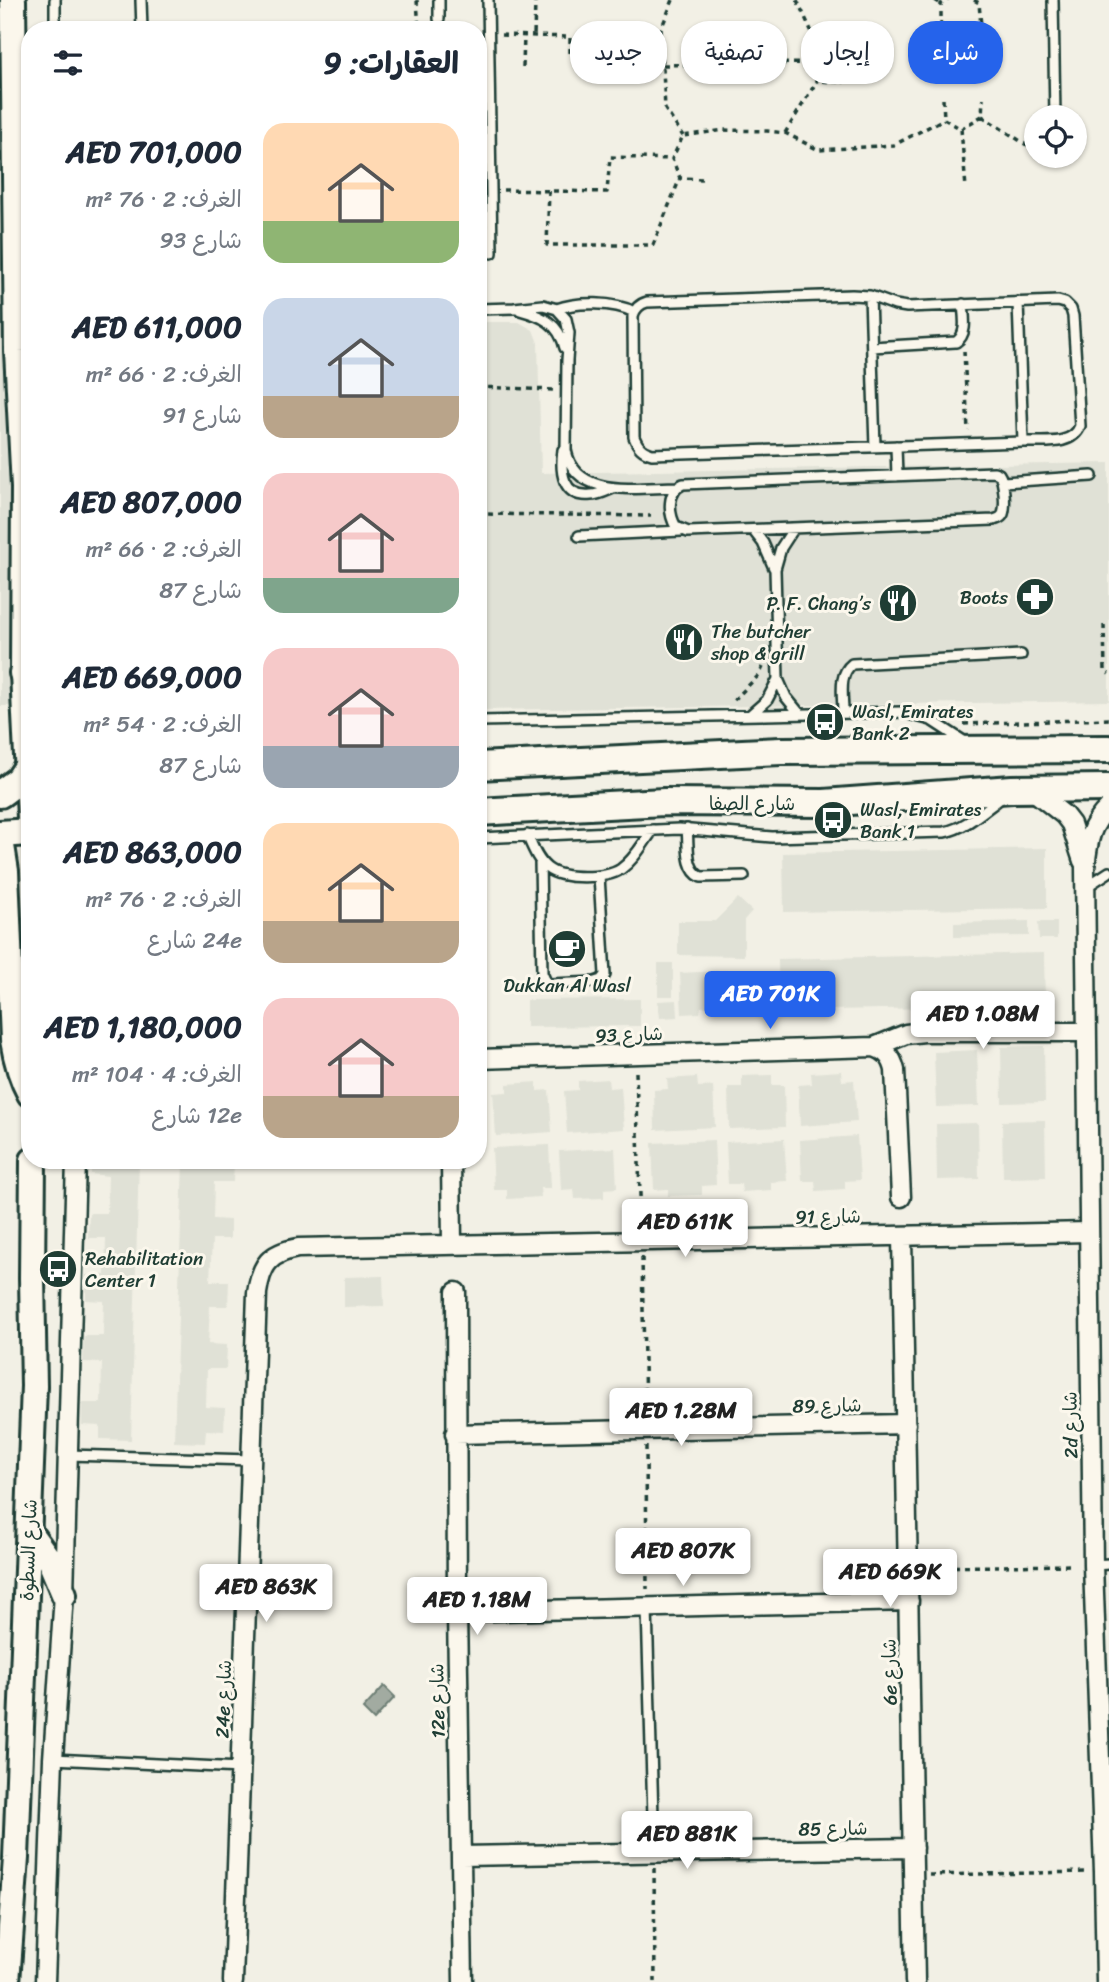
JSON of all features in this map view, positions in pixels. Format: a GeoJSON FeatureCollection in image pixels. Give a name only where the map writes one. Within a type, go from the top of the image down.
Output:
{"type":"FeatureCollection","features":[{"type":"Feature","properties":{"kind":"main road"},"geometry":{"type":"LineString","coordinates":[[13,0],[21,286]]}},
{"type":"Feature","properties":{"kind":"main road"},"geometry":{"type":"LineString","coordinates":[[487,766],[782,751],[1107,747]]}},
{"type":"Feature","properties":{"kind":"main road"},"geometry":{"type":"LineString","coordinates":[[0,770],[21,768]]}},
{"type":"Feature","properties":{"kind":"main road"},"geometry":{"type":"LineString","coordinates":[[0,794],[21,777]]}},
{"type":"Feature","properties":{"kind":"main road","name":"شارع الصفا"},"geometry":{"type":"LineString","coordinates":[[487,812],[664,802],[824,803],[1021,789],[1109,788]]}},
{"type":"Feature","properties":{"kind":"main road"},"geometry":{"type":"LineString","coordinates":[[0,806],[17,799],[21,801]]}},
{"type":"Feature","properties":{"kind":"main road"},"geometry":{"type":"LineString","coordinates":[[21,833],[0,834],[13,1040],[21,1075]]}},
{"type":"Feature","properties":{"kind":"main road","name":"شارع السطوة"},"geometry":{"type":"LineString","coordinates":[[7,1982],[16,1858],[34,1386],[33,1169]]}},
{"type":"Feature","properties":{"kind":"main road"},"geometry":{"type":"LineString","coordinates":[[29,1532],[50,1561],[64,1594]]}},
{"type":"Feature","properties":{"kind":"street","name":"2d شارع"},"geometry":{"type":"LineString","coordinates":[[1021,789],[1064,816],[1070,824],[1085,868]]}},
{"type":"Feature","properties":{"kind":"street","name":"2d شارع"},"geometry":{"type":"LineString","coordinates":[[1106,1982],[1104,1719],[1089,1232],[1085,868],[1092,828],[1109,807]]}},
{"type":"Feature","properties":{"kind":"street","name":"شارع 93"},"geometry":{"type":"LineString","coordinates":[[487,1059],[874,1047],[898,1037],[924,1032],[1086,1032]]}},
{"type":"Feature","properties":{"kind":"street"},"geometry":{"type":"LineString","coordinates":[[874,1047],[888,1055],[895,1070],[901,1197]]}},
{"type":"Feature","properties":{"kind":"street","name":"شارع السطوة"},"geometry":{"type":"LineString","coordinates":[[46,1982],[53,1759],[64,1594],[76,1169]]}},
{"type":"Feature","properties":{"kind":"street"},"geometry":{"type":"LineString","coordinates":[[451,1169],[452,1243]]}},
{"type":"Feature","properties":{"kind":"street","name":"شارع 91"},"geometry":{"type":"LineString","coordinates":[[274,1255],[298,1248],[452,1243],[1089,1232]]}},
{"type":"Feature","properties":{"kind":"street","name":"6e شارع"},"geometry":{"type":"LineString","coordinates":[[902,1236],[915,1982]]}},
{"type":"Feature","properties":{"kind":"street","name":"24e شارع"},"geometry":{"type":"LineString","coordinates":[[233,1982],[257,1293],[265,1265],[274,1255]]}},
{"type":"Feature","properties":{"kind":"street","name":"12e شارع"},"geometry":{"type":"LineString","coordinates":[[456,1292],[455,1434],[463,1982]]}},
{"type":"Feature","properties":{"kind":"street","name":"شارع 89"},"geometry":{"type":"LineString","coordinates":[[455,1434],[906,1424]]}},
{"type":"Feature","properties":{"kind":"street"},"geometry":{"type":"LineString","coordinates":[[457,1612],[909,1601]]}},
{"type":"Feature","properties":{"kind":"street","name":"شارع 85"},"geometry":{"type":"LineString","coordinates":[[461,1856],[913,1848]]}},
{"type":"Feature","properties":{"kind":"lane"},"geometry":{"type":"LineString","coordinates":[[55,0],[55,21]]}},
{"type":"Feature","properties":{"kind":"lane"},"geometry":{"type":"LineString","coordinates":[[141,0],[142,21]]}},
{"type":"Feature","properties":{"kind":"lane"},"geometry":{"type":"LineString","coordinates":[[439,0],[439,19]]}},
{"type":"Feature","properties":{"kind":"lane"},"geometry":{"type":"LineString","coordinates":[[488,0],[492,253]]}},
{"type":"Feature","properties":{"kind":"lane"},"geometry":{"type":"LineString","coordinates":[[1053,0],[1055,105]]}},
{"type":"Feature","properties":{"kind":"lane"},"geometry":{"type":"LineString","coordinates":[[838,295],[870,296],[907,307],[963,304],[1058,301],[1071,309],[1080,426],[1072,438],[1023,442],[652,454],[637,445],[634,437],[634,312],[642,304],[838,295]]}},
{"type":"Feature","properties":{"kind":"lane"},"geometry":{"type":"LineString","coordinates":[[870,296],[875,447]]}},
{"type":"Feature","properties":{"kind":"lane"},"geometry":{"type":"LineString","coordinates":[[1018,302],[1023,442]]}},
{"type":"Feature","properties":{"kind":"lane"},"geometry":{"type":"LineString","coordinates":[[557,309],[603,304],[634,312]]}},
{"type":"Feature","properties":{"kind":"lane"},"geometry":{"type":"LineString","coordinates":[[872,348],[956,342],[963,337],[963,304]]}},
{"type":"Feature","properties":{"kind":"lane"},"geometry":{"type":"LineString","coordinates":[[487,309],[543,305],[557,309],[569,326],[566,360]]}},
{"type":"Feature","properties":{"kind":"lane"},"geometry":{"type":"LineString","coordinates":[[513,308],[543,317],[557,329],[565,345],[567,458],[576,474],[591,484],[615,488],[677,487],[683,484],[994,472],[999,474],[1003,482],[1004,511],[994,520],[579,536]]}},
{"type":"Feature","properties":{"kind":"lane"},"geometry":{"type":"LineString","coordinates":[[566,435],[561,466],[568,487],[589,496],[615,488]]}},
{"type":"Feature","properties":{"kind":"lane"},"geometry":{"type":"LineString","coordinates":[[896,446],[897,476]]}},
{"type":"Feature","properties":{"kind":"lane"},"geometry":{"type":"LineString","coordinates":[[1003,482],[1092,476]]}},
{"type":"Feature","properties":{"kind":"lane"},"geometry":{"type":"LineString","coordinates":[[677,487],[671,499],[672,517],[681,531]]}},
{"type":"Feature","properties":{"kind":"lane"},"geometry":{"type":"LineString","coordinates":[[794,528],[781,548],[775,569],[778,679],[786,697],[799,713]]}},
{"type":"Feature","properties":{"kind":"lane"},"geometry":{"type":"LineString","coordinates":[[753,530],[775,569]]}},
{"type":"Feature","properties":{"kind":"lane"},"geometry":{"type":"LineString","coordinates":[[843,712],[842,679],[852,664],[1021,655]]}},
{"type":"Feature","properties":{"kind":"lane"},"geometry":{"type":"LineString","coordinates":[[749,716],[767,700],[778,679]]}},
{"type":"Feature","properties":{"kind":"lane"},"geometry":{"type":"LineString","coordinates":[[487,721],[901,712],[940,724],[975,750]]}},
{"type":"Feature","properties":{"kind":"lane"},"geometry":{"type":"LineString","coordinates":[[487,837],[653,830],[772,836],[944,832],[968,823],[1021,789]]}},
{"type":"Feature","properties":{"kind":"lane"},"geometry":{"type":"LineString","coordinates":[[527,835],[540,861],[555,873],[599,876],[609,875],[623,867],[653,830]]}},
{"type":"Feature","properties":{"kind":"lane"},"geometry":{"type":"LineString","coordinates":[[687,830],[690,866],[696,875],[744,876]]}},
{"type":"Feature","properties":{"kind":"lane"},"geometry":{"type":"LineString","coordinates":[[540,861],[542,973],[546,982],[551,984],[595,982],[605,975],[599,876]]}},
{"type":"Feature","properties":{"kind":"lane"},"geometry":{"type":"LineString","coordinates":[[1086,887],[1109,872]]}},
{"type":"Feature","properties":{"kind":"lane"},"geometry":{"type":"LineString","coordinates":[[67,1455],[252,1460]]}},
{"type":"Feature","properties":{"kind":"lane"},"geometry":{"type":"LineString","coordinates":[[647,1608],[654,1852]]}},
{"type":"Feature","properties":{"kind":"lane"},"geometry":{"type":"LineString","coordinates":[[53,1759],[242,1768]]}},
{"type":"Feature","properties":{"kind":"path"},"geometry":{"type":"LineString","coordinates":[[417,0],[418,21]]}},
{"type":"Feature","properties":{"kind":"path"},"geometry":{"type":"LineString","coordinates":[[523,0],[536,1],[534,36]]}},
{"type":"Feature","properties":{"kind":"path"},"geometry":{"type":"LineString","coordinates":[[664,21],[673,0]]}},
{"type":"Feature","properties":{"kind":"path"},"geometry":{"type":"LineString","coordinates":[[797,0],[807,21]]}},
{"type":"Feature","properties":{"kind":"path"},"geometry":{"type":"LineString","coordinates":[[935,0],[941,4]]}},
{"type":"Feature","properties":{"kind":"path"},"geometry":{"type":"LineString","coordinates":[[941,4],[948,0]]}},
{"type":"Feature","properties":{"kind":"path"},"geometry":{"type":"LineString","coordinates":[[980,21],[977,2],[985,0]]}},
{"type":"Feature","properties":{"kind":"path"},"geometry":{"type":"LineString","coordinates":[[941,4],[941,21]]}},
{"type":"Feature","properties":{"kind":"path"},"geometry":{"type":"LineString","coordinates":[[488,35],[570,37]]}},
{"type":"Feature","properties":{"kind":"path"},"geometry":{"type":"LineString","coordinates":[[523,67],[524,35]]}},
{"type":"Feature","properties":{"kind":"path"},"geometry":{"type":"LineString","coordinates":[[667,65],[801,63]]}},
{"type":"Feature","properties":{"kind":"path"},"geometry":{"type":"LineString","coordinates":[[664,84],[665,109],[683,136]]}},
{"type":"Feature","properties":{"kind":"path"},"geometry":{"type":"LineString","coordinates":[[785,133],[815,84]]}},
{"type":"Feature","properties":{"kind":"path"},"geometry":{"type":"LineString","coordinates":[[982,116],[983,97]]}},
{"type":"Feature","properties":{"kind":"path"},"geometry":{"type":"LineString","coordinates":[[943,99],[944,119]]}},
{"type":"Feature","properties":{"kind":"path"},"geometry":{"type":"LineString","coordinates":[[961,129],[982,116]]}},
{"type":"Feature","properties":{"kind":"path"},"geometry":{"type":"LineString","coordinates":[[982,116],[1024,143]]}},
{"type":"Feature","properties":{"kind":"path"},"geometry":{"type":"LineString","coordinates":[[683,136],[724,130],[767,131],[785,133],[819,150],[894,145],[944,119]]}},
{"type":"Feature","properties":{"kind":"path"},"geometry":{"type":"LineString","coordinates":[[944,119],[961,129]]}},
{"type":"Feature","properties":{"kind":"path"},"geometry":{"type":"LineString","coordinates":[[961,129],[966,188]]}},
{"type":"Feature","properties":{"kind":"path"},"geometry":{"type":"LineString","coordinates":[[549,191],[547,245],[653,245],[680,178],[672,159],[683,136]]}},
{"type":"Feature","properties":{"kind":"path"},"geometry":{"type":"LineString","coordinates":[[491,190],[607,192],[610,157],[672,159]]}},
{"type":"Feature","properties":{"kind":"path"},"geometry":{"type":"LineString","coordinates":[[680,178],[702,179]]}},
{"type":"Feature","properties":{"kind":"path"},"geometry":{"type":"LineString","coordinates":[[963,337],[969,444]]}},
{"type":"Feature","properties":{"kind":"path"},"geometry":{"type":"LineString","coordinates":[[487,387],[566,390]]}},
{"type":"Feature","properties":{"kind":"path"},"geometry":{"type":"LineString","coordinates":[[487,514],[672,517]]}},
{"type":"Feature","properties":{"kind":"path"},"geometry":{"type":"LineString","coordinates":[[1104,625],[1105,671],[1109,674]]}},
{"type":"Feature","properties":{"kind":"path"},"geometry":{"type":"LineString","coordinates":[[733,716],[734,701],[760,675],[764,664]]}},
{"type":"Feature","properties":{"kind":"path"},"geometry":{"type":"LineString","coordinates":[[940,724],[1109,719]]}},
{"type":"Feature","properties":{"kind":"path"},"geometry":{"type":"LineString","coordinates":[[635,1055],[646,1429],[647,1608]]}},
{"type":"Feature","properties":{"kind":"path"},"geometry":{"type":"LineString","coordinates":[[908,1568],[1101,1564]]}},
{"type":"Feature","properties":{"kind":"path"},"geometry":{"type":"LineString","coordinates":[[654,1852],[655,1982]]}},
{"type":"Feature","properties":{"kind":"path"},"geometry":{"type":"LineString","coordinates":[[913,1876],[1104,1872]]}},
{"type":"Feature","properties":{"kind":"shaded area"},"geometry":{"type":"Polygon","coordinates":[[[0,321],[21,321],[21,706],[0,706],[0,321]]]}},
{"type":"Feature","properties":{"kind":"shaded area"},"geometry":{"type":"Polygon","coordinates":[[[487,322],[519,322],[533,330],[538,343],[541,473],[1109,463],[1109,701],[487,710],[487,322]]]}},
{"type":"Feature","properties":{"kind":"shaded area"},"geometry":{"type":"Polygon","coordinates":[[[1047,848],[1047,908],[784,912],[783,853],[1047,848]]]}},
{"type":"Feature","properties":{"kind":"shaded area"},"geometry":{"type":"Polygon","coordinates":[[[738,898],[752,911],[744,920],[744,956],[678,955],[678,921],[715,921],[738,898]]]}},
{"type":"Feature","properties":{"kind":"shaded area"},"geometry":{"type":"Polygon","coordinates":[[[1029,921],[1029,936],[954,937],[954,923],[1029,921]]]}},
{"type":"Feature","properties":{"kind":"shaded area"},"geometry":{"type":"Polygon","coordinates":[[[1038,922],[1057,922],[1057,939],[1039,939],[1038,922]]]}},
{"type":"Feature","properties":{"kind":"shaded area"},"geometry":{"type":"Polygon","coordinates":[[[1044,953],[1045,1006],[779,1011],[778,959],[1044,953]]]}},
{"type":"Feature","properties":{"kind":"shaded area"},"geometry":{"type":"Polygon","coordinates":[[[658,963],[673,963],[673,996],[658,996],[658,963]]]}},
{"type":"Feature","properties":{"kind":"shaded area"},"geometry":{"type":"Polygon","coordinates":[[[736,970],[737,1005],[701,1007],[700,1013],[682,1014],[680,973],[736,970]]]}},
{"type":"Feature","properties":{"kind":"shaded area"},"geometry":{"type":"Polygon","coordinates":[[[640,999],[640,1026],[526,1027],[526,1000],[640,999]]]}},
{"type":"Feature","properties":{"kind":"shaded area"},"geometry":{"type":"Polygon","coordinates":[[[677,1000],[678,1017],[660,1018],[658,1001],[677,1000]]]}},
{"type":"Feature","properties":{"kind":"shaded area"},"geometry":{"type":"Polygon","coordinates":[[[1044,1046],[1045,1102],[1002,1103],[1001,1047],[1044,1046]]]}},
{"type":"Feature","properties":{"kind":"shaded area"},"geometry":{"type":"Polygon","coordinates":[[[977,1050],[979,1106],[936,1107],[934,1052],[977,1050]]]}},
{"type":"Feature","properties":{"kind":"shaded area"},"geometry":{"type":"Polygon","coordinates":[[[841,1071],[842,1081],[854,1080],[857,1122],[800,1126],[798,1085],[812,1084],[811,1073],[841,1071]]]}},
{"type":"Feature","properties":{"kind":"shaded area"},"geometry":{"type":"Polygon","coordinates":[[[772,1075],[772,1085],[784,1085],[785,1127],[729,1129],[728,1087],[742,1087],[742,1076],[772,1075]]]}},
{"type":"Feature","properties":{"kind":"shaded area"},"geometry":{"type":"Polygon","coordinates":[[[697,1077],[698,1087],[713,1086],[715,1127],[655,1130],[654,1090],[668,1089],[667,1079],[697,1077]]]}},
{"type":"Feature","properties":{"kind":"shaded area"},"geometry":{"type":"Polygon","coordinates":[[[608,1079],[609,1088],[621,1087],[624,1129],[567,1133],[564,1091],[578,1090],[578,1081],[608,1079]]]}},
{"type":"Feature","properties":{"kind":"shaded area"},"geometry":{"type":"Polygon","coordinates":[[[537,1082],[537,1091],[549,1090],[552,1132],[496,1136],[493,1093],[507,1092],[507,1084],[537,1082]]]}},
{"type":"Feature","properties":{"kind":"shaded area"},"geometry":{"type":"Polygon","coordinates":[[[1045,1120],[1046,1177],[1003,1178],[1002,1121],[1045,1120]]]}},
{"type":"Feature","properties":{"kind":"shaded area"},"geometry":{"type":"Polygon","coordinates":[[[978,1123],[979,1179],[937,1180],[936,1124],[978,1123]]]}},
{"type":"Feature","properties":{"kind":"shaded area"},"geometry":{"type":"Polygon","coordinates":[[[857,1136],[860,1180],[845,1181],[845,1189],[816,1191],[815,1181],[802,1181],[800,1140],[857,1136]]]}},
{"type":"Feature","properties":{"kind":"shaded area"},"geometry":{"type":"Polygon","coordinates":[[[784,1139],[787,1181],[771,1182],[771,1190],[742,1192],[741,1184],[728,1184],[726,1142],[784,1139]]]}},
{"type":"Feature","properties":{"kind":"shaded area"},"geometry":{"type":"Polygon","coordinates":[[[714,1140],[716,1185],[702,1186],[702,1195],[668,1196],[668,1189],[654,1190],[652,1143],[714,1140]]]}},
{"type":"Feature","properties":{"kind":"shaded area"},"geometry":{"type":"Polygon","coordinates":[[[549,1145],[551,1188],[540,1188],[541,1197],[507,1199],[507,1190],[494,1190],[492,1148],[549,1145]]]}},
{"type":"Feature","properties":{"kind":"shaded area"},"geometry":{"type":"Polygon","coordinates":[[[615,1148],[617,1188],[604,1189],[604,1198],[575,1199],[574,1189],[561,1190],[559,1151],[615,1148]]]}},
{"type":"Feature","properties":{"kind":"shaded area"},"geometry":{"type":"Polygon","coordinates":[[[91,1169],[139,1169],[131,1440],[100,1439],[100,1426],[82,1425],[82,1403],[101,1403],[102,1363],[83,1362],[84,1336],[103,1336],[104,1301],[86,1300],[86,1275],[105,1275],[106,1238],[88,1238],[89,1213],[107,1213],[108,1176],[91,1174],[91,1169]]]}},
{"type":"Feature","properties":{"kind":"shaded area"},"geometry":{"type":"Polygon","coordinates":[[[183,1169],[234,1169],[233,1182],[214,1182],[213,1219],[230,1220],[230,1239],[212,1239],[210,1281],[229,1281],[228,1306],[210,1306],[208,1344],[227,1345],[226,1369],[207,1369],[206,1407],[225,1408],[224,1431],[206,1430],[205,1443],[174,1442],[183,1169]]]}},
{"type":"Feature","properties":{"kind":"shaded area"},"geometry":{"type":"Polygon","coordinates":[[[383,1276],[384,1306],[344,1307],[344,1277],[383,1276]]]}},
{"type":"Feature","properties":{"kind":"shaded area"},"geometry":{"type":"Polygon","coordinates":[[[384,1686],[395,1697],[374,1720],[363,1709],[384,1686]]]}},
{"type":"Feature","properties":{"kind":"place","name":"Boots"},"geometry":{"type":"Point","coordinates":[1035,597]}},
{"type":"Feature","properties":{"kind":"place","name":"P. F. Chang’s"},"geometry":{"type":"Point","coordinates":[898,603]}},
{"type":"Feature","properties":{"kind":"place","name":"The butcher shop & grill"},"geometry":{"type":"Point","coordinates":[684,642]}},
{"type":"Feature","properties":{"kind":"place","name":"Wasl, Emirates Bank 2"},"geometry":{"type":"Point","coordinates":[825,722]}},
{"type":"Feature","properties":{"kind":"place","name":"Wasl, Emirates Bank 1"},"geometry":{"type":"Point","coordinates":[833,820]}},
{"type":"Feature","properties":{"kind":"place","name":"Dukkan Al Wasl"},"geometry":{"type":"Point","coordinates":[567,949]}},
{"type":"Feature","properties":{"kind":"place","name":"Rehabilitation Center 1"},"geometry":{"type":"Point","coordinates":[58,1269]}}]}
